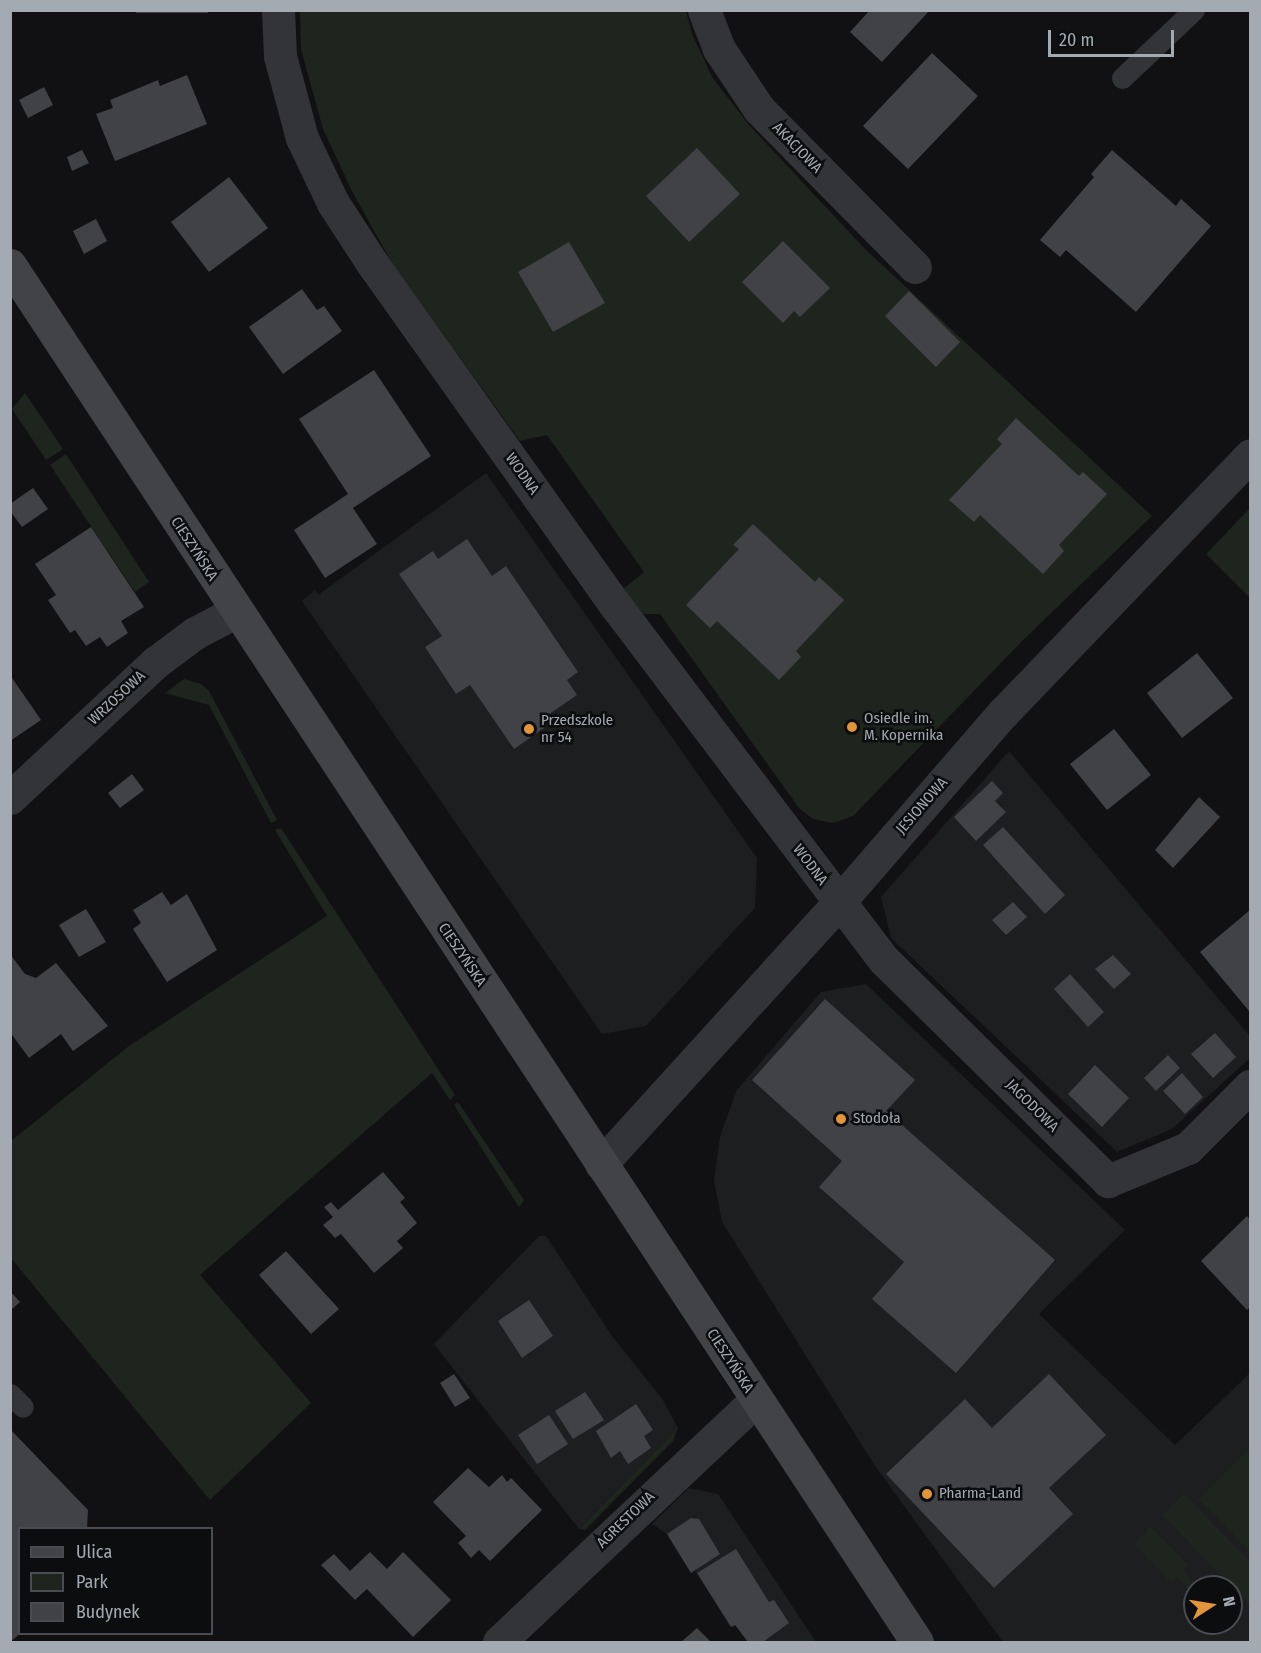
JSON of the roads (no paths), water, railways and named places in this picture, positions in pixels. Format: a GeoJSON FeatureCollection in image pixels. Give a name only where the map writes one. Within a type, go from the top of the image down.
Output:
{"type":"FeatureCollection","features":[{"type":"Feature","properties":{"kind":"main road","name":"CIESZYŃSKA"},"geometry":{"type":"LineString","coordinates":[[10,265],[235,612],[917,1642]]}},
{"type":"Feature","properties":{"kind":"street","name":"WODNA"},"geometry":{"type":"LineString","coordinates":[[278,10],[280,56],[302,138],[333,202],[372,263],[616,606],[839,902]]}},
{"type":"Feature","properties":{"kind":"street","name":"AKACJOWA"},"geometry":{"type":"LineString","coordinates":[[704,10],[718,49],[759,109],[915,267]]}},
{"type":"Feature","properties":{"kind":"street","name":"JESIONOWA"},"geometry":{"type":"LineString","coordinates":[[601,1164],[839,902],[1003,713],[1251,455]]}},
{"type":"Feature","properties":{"kind":"street","name":"WRZOSOWA"},"geometry":{"type":"LineString","coordinates":[[10,798],[156,662],[195,633],[235,612]]}},
{"type":"Feature","properties":{"kind":"street","name":"JAGODOWA"},"geometry":{"type":"LineString","coordinates":[[839,902],[884,960],[1108,1181],[1188,1148],[1251,1086]]}},
{"type":"Feature","properties":{"kind":"street","name":"AGRESTOWA"},"geometry":{"type":"LineString","coordinates":[[499,1642],[756,1400]]}},
{"type":"Feature","properties":{"kind":"lane"},"geometry":{"type":"LineString","coordinates":[[1122,78],[1194,10]]}},
{"type":"Feature","properties":{"kind":"place","name":"Osiedle im. M. Kopernika"},"geometry":{"type":"Point","coordinates":[852,727]}},
{"type":"Feature","properties":{"kind":"place","name":"Przedszkole nr 54"},"geometry":{"type":"Point","coordinates":[529,729]}},
{"type":"Feature","properties":{"kind":"place","name":"Stodoła"},"geometry":{"type":"Point","coordinates":[841,1119]}},
{"type":"Feature","properties":{"kind":"place","name":"Pharma-Land"},"geometry":{"type":"Point","coordinates":[927,1494]}}]}
